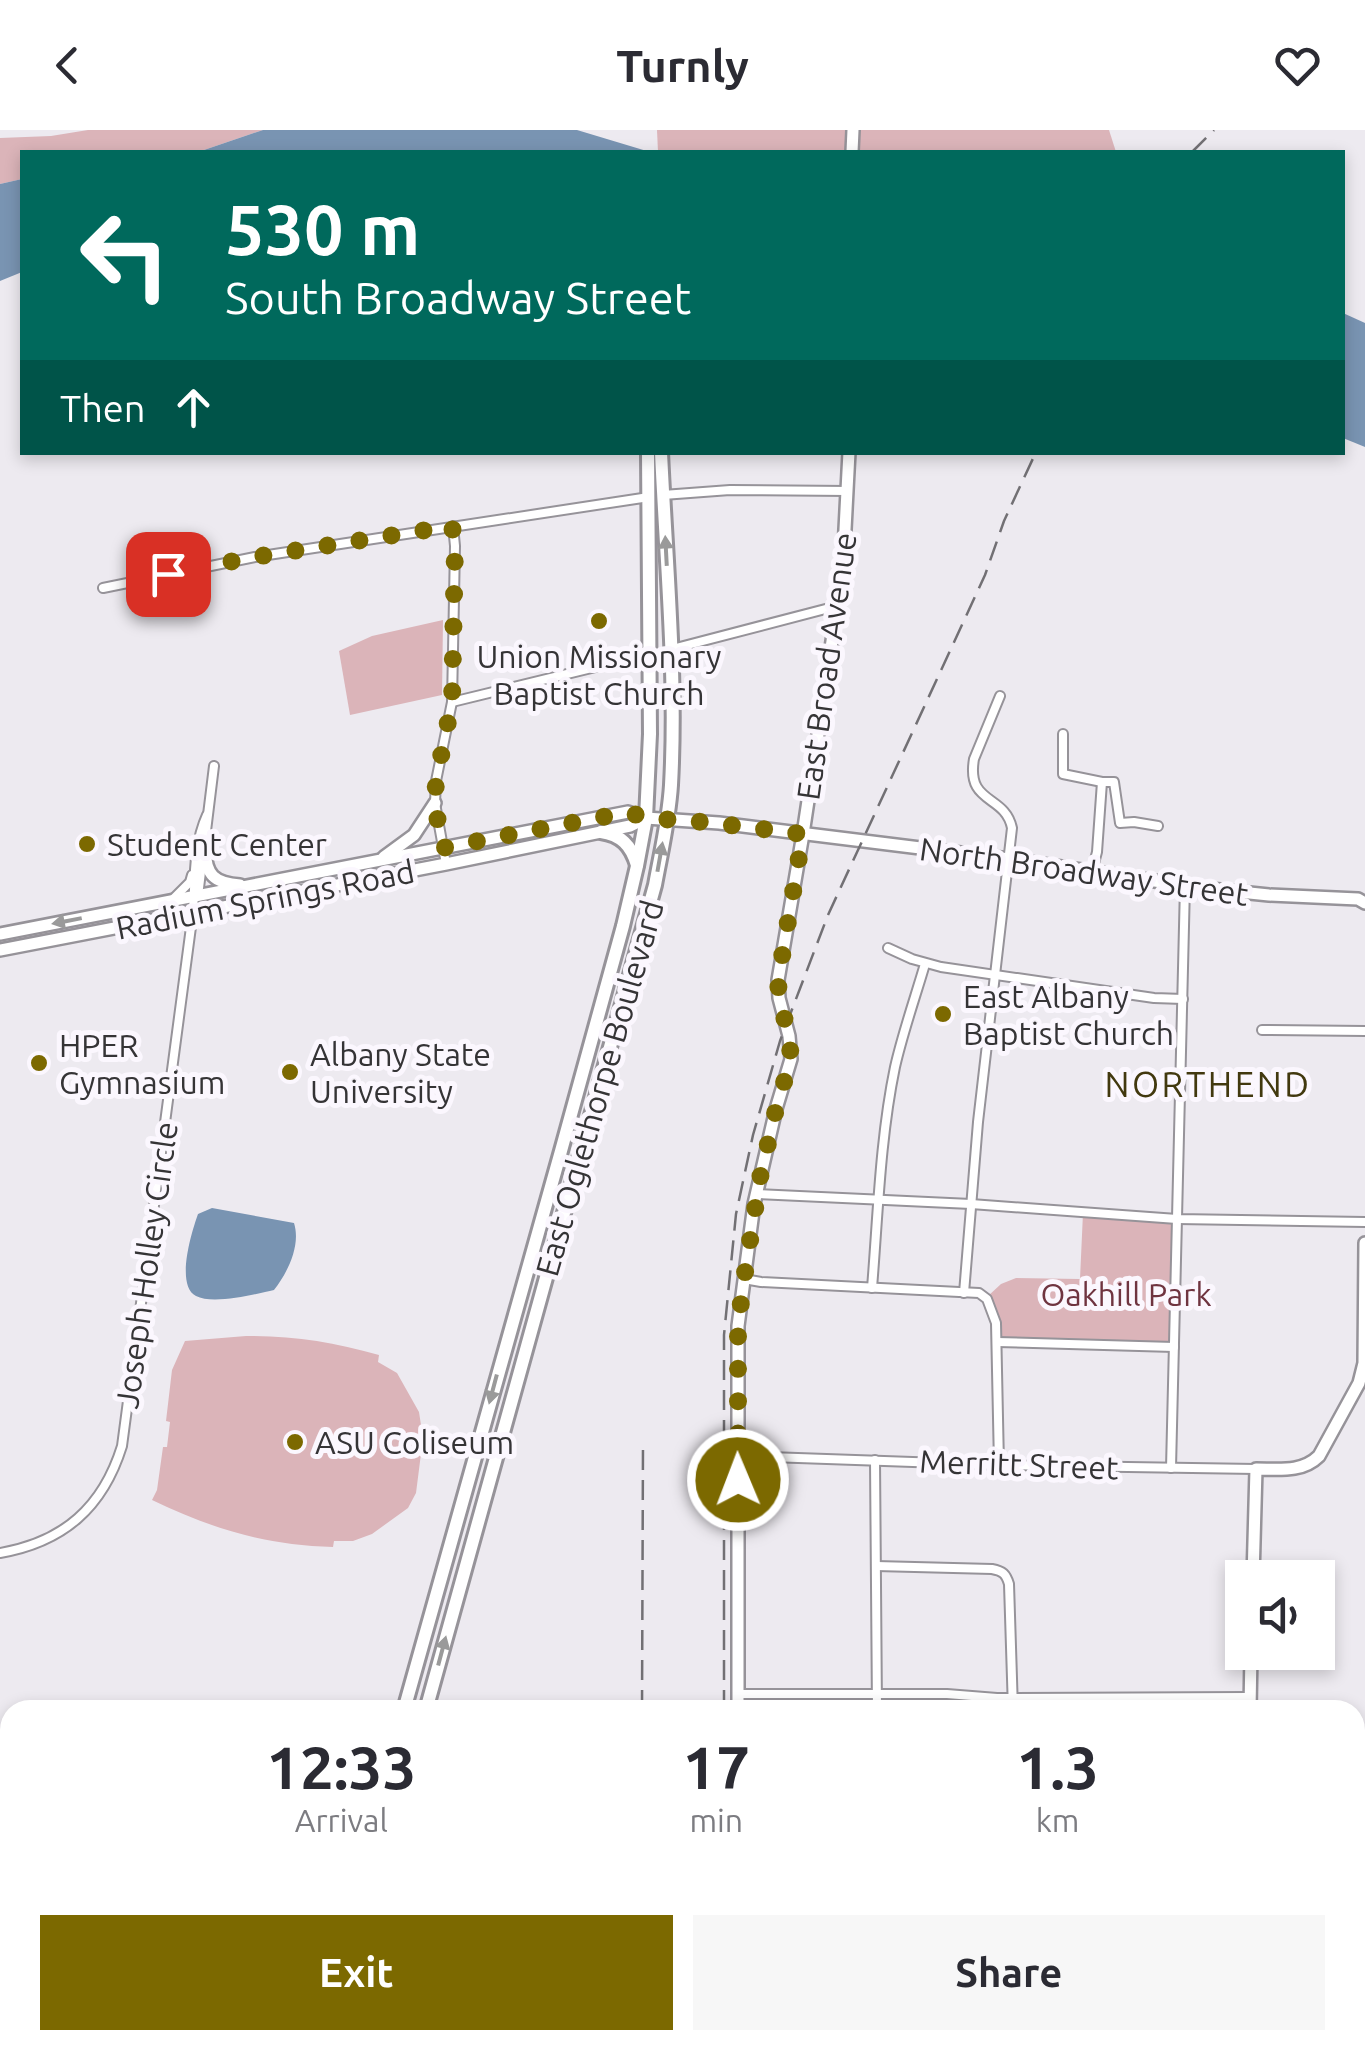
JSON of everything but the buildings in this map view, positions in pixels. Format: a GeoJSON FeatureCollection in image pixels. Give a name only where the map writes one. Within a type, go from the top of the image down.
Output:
{"type":"FeatureCollection","features":[{"type":"Feature","properties":{"kind":"main road","name":"East Oglethorpe Boulevard"},"geometry":{"type":"LineString","coordinates":[[429,1700],[649,910],[666,818],[671,778],[670,649],[649,455]]}},
{"type":"Feature","properties":{"kind":"main road","name":"East Oglethorpe Boulevard"},"geometry":{"type":"LineString","coordinates":[[407,1700],[637,866],[646,818],[650,734],[649,544],[660,455]]}},
{"type":"Feature","properties":{"kind":"main road","name":"East Broad Avenue"},"geometry":{"type":"LineString","coordinates":[[738,1700],[738,1326],[756,1194],[791,1059],[778,980],[843,568],[848,455]]}},
{"type":"Feature","properties":{"kind":"main road"},"geometry":{"type":"LineString","coordinates":[[649,544],[660,637],[670,649]]}},
{"type":"Feature","properties":{"kind":"main road"},"geometry":{"type":"LineString","coordinates":[[379,860],[414,835],[435,803]]}},
{"type":"Feature","properties":{"kind":"main road","name":"Radium Springs Road"},"geometry":{"type":"LineString","coordinates":[[0,934],[628,812],[646,818],[666,818]]}},
{"type":"Feature","properties":{"kind":"main road","name":"Radium Springs Road"},"geometry":{"type":"LineString","coordinates":[[0,950],[446,864],[630,826],[646,818]]}},
{"type":"Feature","properties":{"kind":"main road","name":"North Broadway Street"},"geometry":{"type":"LineString","coordinates":[[666,818],[1269,895],[1358,898],[1365,903]]}},
{"type":"Feature","properties":{"kind":"main road"},"geometry":{"type":"LineString","coordinates":[[601,832],[626,842],[637,866]]}},
{"type":"Feature","properties":{"kind":"main road"},"geometry":{"type":"LineString","coordinates":[[205,850],[206,868],[212,876],[220,882],[249,886]]}},
{"type":"Feature","properties":{"kind":"main road"},"geometry":{"type":"LineString","coordinates":[[1365,1244],[1365,1363]]}},
{"type":"Feature","properties":{"kind":"main road","name":"Merritt Street"},"geometry":{"type":"LineString","coordinates":[[1256,1469],[1301,1468],[1312,1464],[1359,1384],[1365,1363]]}},
{"type":"Feature","properties":{"kind":"main road"},"geometry":{"type":"LineString","coordinates":[[1253,1560],[1256,1469]]}},
{"type":"Feature","properties":{"kind":"main road"},"geometry":{"type":"LineString","coordinates":[[1250,1700],[1251,1670]]}},
{"type":"Feature","properties":{"kind":"street"},"geometry":{"type":"LineString","coordinates":[[103,588],[254,557],[656,496],[730,490],[848,491]]}},
{"type":"Feature","properties":{"kind":"street"},"geometry":{"type":"LineString","coordinates":[[446,864],[435,803],[452,702],[452,526]]}},
{"type":"Feature","properties":{"kind":"street"},"geometry":{"type":"LineString","coordinates":[[670,649],[837,606]]}},
{"type":"Feature","properties":{"kind":"street"},"geometry":{"type":"LineString","coordinates":[[452,702],[649,654]]}},
{"type":"Feature","properties":{"kind":"street"},"geometry":{"type":"LineString","coordinates":[[964,1293],[993,976],[1012,828],[1007,813],[976,788],[972,769],[1000,696]]}},
{"type":"Feature","properties":{"kind":"street"},"geometry":{"type":"LineString","coordinates":[[1064,734],[1063,774],[1114,782],[1120,824],[1158,826]]}},
{"type":"Feature","properties":{"kind":"street"},"geometry":{"type":"LineString","coordinates":[[196,897],[214,766]]}},
{"type":"Feature","properties":{"kind":"street"},"geometry":{"type":"LineString","coordinates":[[1092,871],[1102,782]]}},
{"type":"Feature","properties":{"kind":"street"},"geometry":{"type":"LineString","coordinates":[[168,902],[190,882],[198,836],[207,815]]}},
{"type":"Feature","properties":{"kind":"street"},"geometry":{"type":"LineString","coordinates":[[194,866],[196,897]]}},
{"type":"Feature","properties":{"kind":"street"},"geometry":{"type":"LineString","coordinates":[[1171,1468],[1185,885]]}},
{"type":"Feature","properties":{"kind":"street","name":"Joseph Holley Circle"},"geometry":{"type":"LineString","coordinates":[[0,1552],[52,1536],[78,1520],[115,1470],[155,1211],[196,897]]}},
{"type":"Feature","properties":{"kind":"street"},"geometry":{"type":"LineString","coordinates":[[888,948],[926,964],[993,976],[1182,999]]}},
{"type":"Feature","properties":{"kind":"street"},"geometry":{"type":"LineString","coordinates":[[872,1288],[894,1070],[926,964]]}},
{"type":"Feature","properties":{"kind":"street"},"geometry":{"type":"LineString","coordinates":[[1262,1030],[1365,1031]]}},
{"type":"Feature","properties":{"kind":"street"},"geometry":{"type":"LineString","coordinates":[[756,1194],[1177,1219],[1365,1222]]}},
{"type":"Feature","properties":{"kind":"street"},"geometry":{"type":"LineString","coordinates":[[744,1279],[979,1294],[988,1298],[996,1323],[999,1465]]}},
{"type":"Feature","properties":{"kind":"street"},"geometry":{"type":"LineString","coordinates":[[997,1342],[1174,1346]]}},
{"type":"Feature","properties":{"kind":"street","name":"Merritt Street"},"geometry":{"type":"LineString","coordinates":[[738,1456],[1256,1469]]}},
{"type":"Feature","properties":{"kind":"street"},"geometry":{"type":"LineString","coordinates":[[874,1460],[876,1700]]}},
{"type":"Feature","properties":{"kind":"street"},"geometry":{"type":"LineString","coordinates":[[876,1566],[1000,1571],[1007,1578],[1012,1698]]}},
{"type":"Feature","properties":{"kind":"street"},"geometry":{"type":"LineString","coordinates":[[738,1694],[1107,1700]]}},
{"type":"Feature","properties":{"kind":"green space"},"geometry":{"type":"Polygon","coordinates":[[[88,130],[263,130],[204,150],[20,150],[20,179],[0,184],[0,138],[88,130]]]}},
{"type":"Feature","properties":{"kind":"green space"},"geometry":{"type":"Polygon","coordinates":[[[657,130],[1109,130],[1115,150],[658,150],[657,130]]]}},
{"type":"Feature","properties":{"kind":"green space"},"geometry":{"type":"Polygon","coordinates":[[[443,620],[442,695],[350,715],[339,651],[372,636],[443,620]]]}},
{"type":"Feature","properties":{"kind":"green space","name":"Oakhill Park"},"geometry":{"type":"Polygon","coordinates":[[[1083,1213],[1176,1220],[1173,1346],[999,1340],[995,1307],[988,1296],[1001,1284],[1016,1278],[1080,1279],[1083,1213]]]}},
{"type":"Feature","properties":{"kind":"green space","name":"ASU Coliseum"},"geometry":{"type":"Polygon","coordinates":[[[246,1336],[297,1339],[362,1350],[379,1355],[378,1362],[397,1373],[419,1412],[423,1438],[416,1493],[408,1508],[372,1534],[353,1541],[334,1541],[333,1547],[239,1534],[152,1500],[163,1447],[167,1447],[172,1370],[185,1341],[246,1336]]]}},
{"type":"Feature","properties":{"kind":"water"},"geometry":{"type":"Polygon","coordinates":[[[263,130],[577,130],[643,150],[204,150],[263,130]]]}},
{"type":"Feature","properties":{"kind":"water"},"geometry":{"type":"Polygon","coordinates":[[[20,179],[20,273],[0,281],[0,184],[20,179]]]}},
{"type":"Feature","properties":{"kind":"water"},"geometry":{"type":"Polygon","coordinates":[[[1345,314],[1365,323],[1365,447],[1345,439],[1345,314]]]}},
{"type":"Feature","properties":{"kind":"water"},"geometry":{"type":"Polygon","coordinates":[[[212,1208],[294,1223],[292,1258],[274,1290],[213,1299],[196,1296],[190,1290],[186,1270],[192,1232],[198,1214],[212,1208]]]}},
{"type":"Feature","properties":{"kind":"railway"},"geometry":{"type":"LineString","coordinates":[[1194,150],[1214,130]]}},
{"type":"Feature","properties":{"kind":"railway"},"geometry":{"type":"LineString","coordinates":[[724,1700],[724,1335],[736,1214],[753,1135],[780,1041],[828,915],[985,575],[1004,521],[1035,455]]}},
{"type":"Feature","properties":{"kind":"railway"},"geometry":{"type":"LineString","coordinates":[[642,1700],[643,1442]]}},
{"type":"Feature","properties":{"kind":"place","name":"Union Missionary Baptist Church"},"geometry":{"type":"Point","coordinates":[599,621]}},
{"type":"Feature","properties":{"kind":"place","name":"Student Center"},"geometry":{"type":"Point","coordinates":[87,844]}},
{"type":"Feature","properties":{"kind":"place","name":"East Albany Baptist Church"},"geometry":{"type":"Point","coordinates":[943,1014]}},
{"type":"Feature","properties":{"kind":"place","name":"HPER Gymnasium"},"geometry":{"type":"Point","coordinates":[39,1063]}},
{"type":"Feature","properties":{"kind":"place","name":"Albany State University"},"geometry":{"type":"Point","coordinates":[290,1072]}},
{"type":"Feature","properties":{"kind":"place","name":"ASU Coliseum"},"geometry":{"type":"Point","coordinates":[295,1442]}},
{"type":"Feature","properties":{"kind":"district","name":"NORTHEND"},"geometry":{"type":"Point","coordinates":[1208,1084]}},
{"type":"Feature","properties":{"kind":"route"},"geometry":{"type":"LineString","coordinates":[[168,574],[452,526],[452,702],[435,803],[442,848],[628,812],[646,818],[803,834],[778,980],[791,1059],[754,1204],[738,1326],[738,1480]]}}]}
